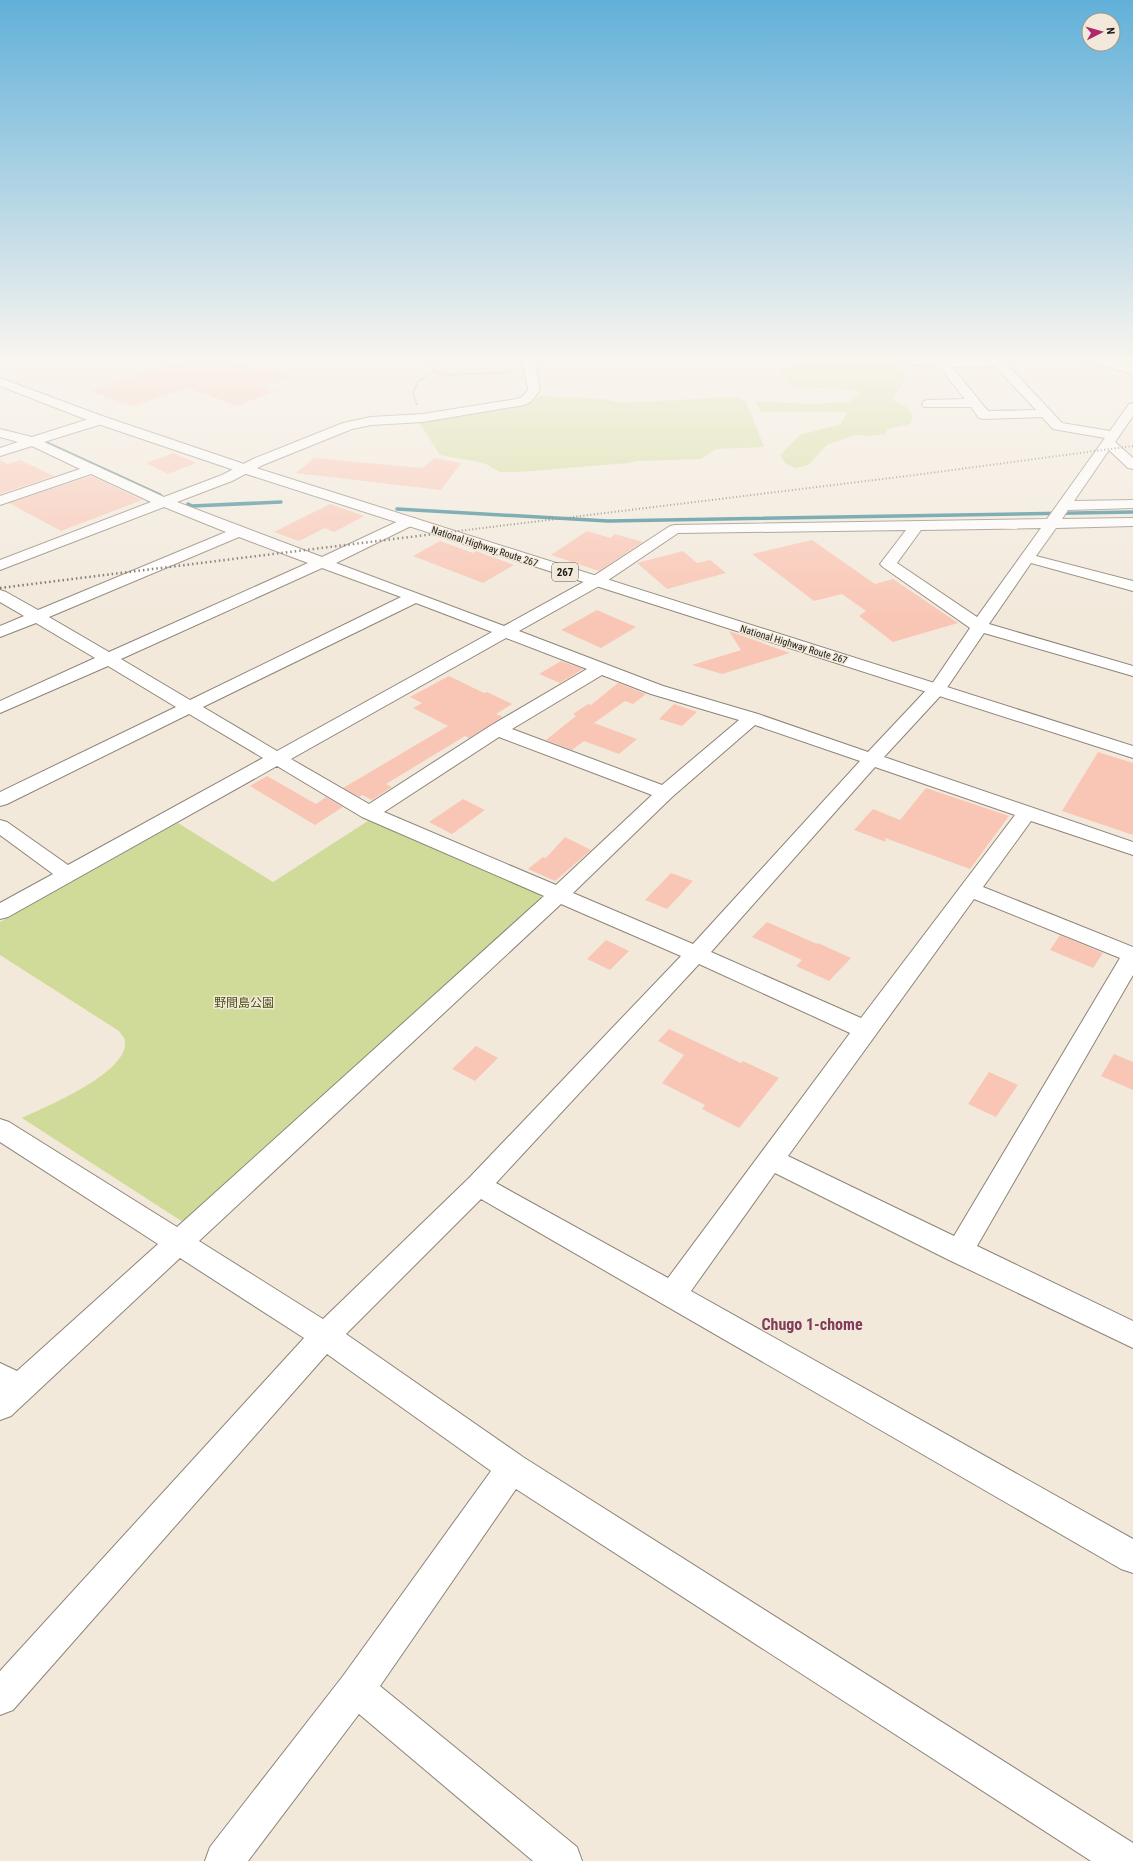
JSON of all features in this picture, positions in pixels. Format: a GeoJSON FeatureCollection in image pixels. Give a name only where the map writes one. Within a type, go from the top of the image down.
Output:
{"type":"FeatureCollection","features":[{"type":"Feature","properties":{"kind":"main road"},"geometry":{"type":"LineString","coordinates":[[0,452],[24,444]]}},
{"type":"Feature","properties":{"kind":"main road"},"geometry":{"type":"LineString","coordinates":[[43,444],[163,502],[239,532],[505,631],[599,669],[657,690],[752,718],[1133,849]]}},
{"type":"Feature","properties":{"kind":"main road","name":"National Highway Route 267"},"geometry":{"type":"LineString","coordinates":[[171,444],[595,582],[938,688],[1133,752]]}},
{"type":"Feature","properties":{"kind":"main road"},"geometry":{"type":"LineString","coordinates":[[0,565],[163,502],[305,444]]}},
{"type":"Feature","properties":{"kind":"main road"},"geometry":{"type":"LineString","coordinates":[[0,1696],[325,1336],[478,1185],[696,954],[938,688],[979,626],[1028,558],[1106,444]]}},
{"type":"Feature","properties":{"kind":"main road"},"geometry":{"type":"LineString","coordinates":[[1115,444],[1132,463]]}},
{"type":"Feature","properties":{"kind":"main road"},"geometry":{"type":"LineString","coordinates":[[0,501],[92,469]]}},
{"type":"Feature","properties":{"kind":"main road"},"geometry":{"type":"LineString","coordinates":[[0,912],[595,582],[675,530],[917,526],[1057,515],[1133,504]]}},
{"type":"Feature","properties":{"kind":"main road"},"geometry":{"type":"LineString","coordinates":[[1057,515],[1133,522]]}},
{"type":"Feature","properties":{"kind":"main road"},"geometry":{"type":"LineString","coordinates":[[0,708],[322,563],[410,521]]}},
{"type":"Feature","properties":{"kind":"main road"},"geometry":{"type":"LineString","coordinates":[[917,526],[888,564],[979,626],[1133,671]]}},
{"type":"Feature","properties":{"kind":"main road"},"geometry":{"type":"LineString","coordinates":[[0,632],[239,532]]}},
{"type":"Feature","properties":{"kind":"main road"},"geometry":{"type":"LineString","coordinates":[[1028,558],[1133,586]]}},
{"type":"Feature","properties":{"kind":"main road"},"geometry":{"type":"LineString","coordinates":[[0,595],[369,813],[696,954],[865,1030]]}},
{"type":"Feature","properties":{"kind":"main road"},"geometry":{"type":"LineString","coordinates":[[0,800],[415,597]]}},
{"type":"Feature","properties":{"kind":"main road"},"geometry":{"type":"LineString","coordinates":[[369,813],[497,730],[599,669]]}},
{"type":"Feature","properties":{"kind":"main road"},"geometry":{"type":"LineString","coordinates":[[6,1390],[179,1244],[558,895],[665,793],[752,718]]}},
{"type":"Feature","properties":{"kind":"main road"},"geometry":{"type":"LineString","coordinates":[[497,730],[665,793]]}},
{"type":"Feature","properties":{"kind":"main road"},"geometry":{"type":"LineString","coordinates":[[670,1296],[772,1160],[865,1030],[1027,813]]}},
{"type":"Feature","properties":{"kind":"main road"},"geometry":{"type":"LineString","coordinates":[[0,826],[68,874]]}},
{"type":"Feature","properties":{"kind":"main road"},"geometry":{"type":"LineString","coordinates":[[959,1252],[1133,955],[971,890]]}},
{"type":"Feature","properties":{"kind":"main road"},"geometry":{"type":"LineString","coordinates":[[0,1128],[179,1244],[325,1336],[512,1468],[1126,1861]]}},
{"type":"Feature","properties":{"kind":"main road"},"geometry":{"type":"LineString","coordinates":[[772,1160],[959,1252],[1133,1335]]}},
{"type":"Feature","properties":{"kind":"main road"},"geometry":{"type":"LineString","coordinates":[[478,1185],[670,1296],[1133,1557]]}},
{"type":"Feature","properties":{"kind":"main road"},"geometry":{"type":"LineString","coordinates":[[224,1861],[356,1689],[512,1468]]}},
{"type":"Feature","properties":{"kind":"main road"},"geometry":{"type":"LineString","coordinates":[[356,1689],[563,1861]]}},
{"type":"Feature","properties":{"kind":"green space"},"geometry":{"type":"Polygon","coordinates":[[[433,444],[763,444],[764,447],[716,449],[701,459],[636,461],[628,463],[519,472],[500,472],[484,463],[440,455],[433,444]]]}},
{"type":"Feature","properties":{"kind":"green space"},"geometry":{"type":"Polygon","coordinates":[[[791,444],[830,444],[827,445],[808,465],[796,468],[786,464],[780,455],[791,444]]]}},
{"type":"Feature","properties":{"kind":"green space","name":"野間島公園"},"geometry":{"type":"Polygon","coordinates":[[[371,819],[540,894],[542,900],[186,1224],[22,1118],[66,1097],[100,1077],[114,1065],[123,1053],[125,1041],[124,1037],[119,1031],[0,955],[0,922],[178,823],[273,882],[371,819]]]}},
{"type":"Feature","properties":{"kind":"building"},"geometry":{"type":"Polygon","coordinates":[[[174,453],[196,463],[168,474],[146,463],[174,453]]]}},
{"type":"Feature","properties":{"kind":"building"},"geometry":{"type":"Polygon","coordinates":[[[314,458],[422,468],[435,458],[461,463],[441,490],[296,473],[314,458]]]}},
{"type":"Feature","properties":{"kind":"building"},"geometry":{"type":"Polygon","coordinates":[[[0,460],[8,464],[20,460],[54,476],[0,494],[0,460]]]}},
{"type":"Feature","properties":{"kind":"building"},"geometry":{"type":"Polygon","coordinates":[[[91,476],[142,500],[61,531],[9,503],[91,476]]]}},
{"type":"Feature","properties":{"kind":"building"},"geometry":{"type":"Polygon","coordinates":[[[330,504],[364,516],[334,532],[325,528],[299,541],[274,532],[330,504]]]}},
{"type":"Feature","properties":{"kind":"building"},"geometry":{"type":"Polygon","coordinates":[[[587,531],[611,538],[615,534],[643,542],[599,571],[551,555],[587,531]]]}},
{"type":"Feature","properties":{"kind":"building"},"geometry":{"type":"Polygon","coordinates":[[[812,540],[875,584],[893,579],[958,623],[893,642],[859,616],[866,611],[842,594],[814,601],[752,554],[812,540]]]}},
{"type":"Feature","properties":{"kind":"building"},"geometry":{"type":"Polygon","coordinates":[[[440,541],[473,553],[476,551],[514,565],[483,583],[413,556],[440,541]]]}},
{"type":"Feature","properties":{"kind":"building"},"geometry":{"type":"Polygon","coordinates":[[[683,551],[697,563],[710,560],[726,573],[667,589],[637,563],[683,551]]]}},
{"type":"Feature","properties":{"kind":"building"},"geometry":{"type":"Polygon","coordinates":[[[597,610],[636,627],[601,648],[561,630],[597,610]]]}},
{"type":"Feature","properties":{"kind":"building"},"geometry":{"type":"Polygon","coordinates":[[[729,631],[790,653],[722,674],[692,665],[741,650],[729,631]]]}},
{"type":"Feature","properties":{"kind":"building"},"geometry":{"type":"Polygon","coordinates":[[[561,661],[583,669],[560,683],[539,674],[561,661]]]}},
{"type":"Feature","properties":{"kind":"building"},"geometry":{"type":"Polygon","coordinates":[[[449,676],[484,693],[487,692],[512,704],[496,714],[503,717],[469,738],[465,736],[386,784],[392,787],[372,800],[362,795],[359,797],[343,788],[448,726],[413,708],[422,703],[410,697],[449,676]]]}},
{"type":"Feature","properties":{"kind":"building"},"geometry":{"type":"Polygon","coordinates":[[[618,683],[646,694],[633,704],[625,701],[594,723],[637,739],[619,754],[584,741],[572,750],[546,740],[576,716],[573,714],[588,704],[591,705],[618,683]]]}},
{"type":"Feature","properties":{"kind":"building"},"geometry":{"type":"Polygon","coordinates":[[[674,704],[697,712],[682,726],[659,719],[674,704]]]}},
{"type":"Feature","properties":{"kind":"building"},"geometry":{"type":"Polygon","coordinates":[[[1098,752],[1133,763],[1133,835],[1062,811],[1098,752]]]}},
{"type":"Feature","properties":{"kind":"building"},"geometry":{"type":"Polygon","coordinates":[[[267,776],[316,804],[326,797],[343,807],[315,825],[250,786],[267,776]]]}},
{"type":"Feature","properties":{"kind":"building"},"geometry":{"type":"Polygon","coordinates":[[[926,788],[1009,816],[970,869],[885,838],[886,842],[854,830],[873,809],[900,820],[926,788]]]}},
{"type":"Feature","properties":{"kind":"building"},"geometry":{"type":"Polygon","coordinates":[[[463,799],[485,810],[452,834],[429,822],[463,799]]]}},
{"type":"Feature","properties":{"kind":"building"},"geometry":{"type":"Polygon","coordinates":[[[565,837],[591,850],[555,881],[528,869],[543,857],[546,858],[565,837]]]}},
{"type":"Feature","properties":{"kind":"building"},"geometry":{"type":"Polygon","coordinates":[[[671,873],[693,881],[667,909],[645,900],[671,873]]]}},
{"type":"Feature","properties":{"kind":"building"},"geometry":{"type":"Polygon","coordinates":[[[767,922],[851,958],[829,981],[796,966],[802,960],[752,937],[767,922]]]}},
{"type":"Feature","properties":{"kind":"building"},"geometry":{"type":"Polygon","coordinates":[[[1060,935],[1103,953],[1093,968],[1050,950],[1060,935]]]}},
{"type":"Feature","properties":{"kind":"building"},"geometry":{"type":"Polygon","coordinates":[[[606,940],[629,951],[610,970],[587,959],[606,940]]]}},
{"type":"Feature","properties":{"kind":"building"},"geometry":{"type":"Polygon","coordinates":[[[669,1029],[741,1063],[743,1061],[779,1078],[739,1128],[702,1109],[705,1105],[662,1083],[684,1055],[658,1041],[669,1029]]]}},
{"type":"Feature","properties":{"kind":"building"},"geometry":{"type":"Polygon","coordinates":[[[476,1046],[498,1058],[475,1081],[452,1069],[476,1046]]]}},
{"type":"Feature","properties":{"kind":"building"},"geometry":{"type":"Polygon","coordinates":[[[1114,1054],[1133,1062],[1133,1090],[1101,1076],[1114,1054]]]}},
{"type":"Feature","properties":{"kind":"building"},"geometry":{"type":"Polygon","coordinates":[[[989,1072],[1018,1085],[996,1117],[968,1104],[989,1072]]]}},
{"type":"Feature","properties":{"kind":"waterway"},"geometry":{"type":"LineString","coordinates":[[49,444],[160,495]]}},
{"type":"Feature","properties":{"kind":"waterway"},"geometry":{"type":"LineString","coordinates":[[188,504],[192,506],[281,502]]}},
{"type":"Feature","properties":{"kind":"waterway"},"geometry":{"type":"LineString","coordinates":[[397,509],[608,521],[1133,512]]}},
{"type":"Feature","properties":{"kind":"railway"},"geometry":{"type":"LineString","coordinates":[[434,534],[907,476],[1133,446]]}},
{"type":"Feature","properties":{"kind":"railway"},"geometry":{"type":"LineString","coordinates":[[0,588],[442,533]]}},
{"type":"Feature","properties":{"kind":"district","name":"Chugo 1-chome"},"geometry":{"type":"Point","coordinates":[812,1324]}}]}
